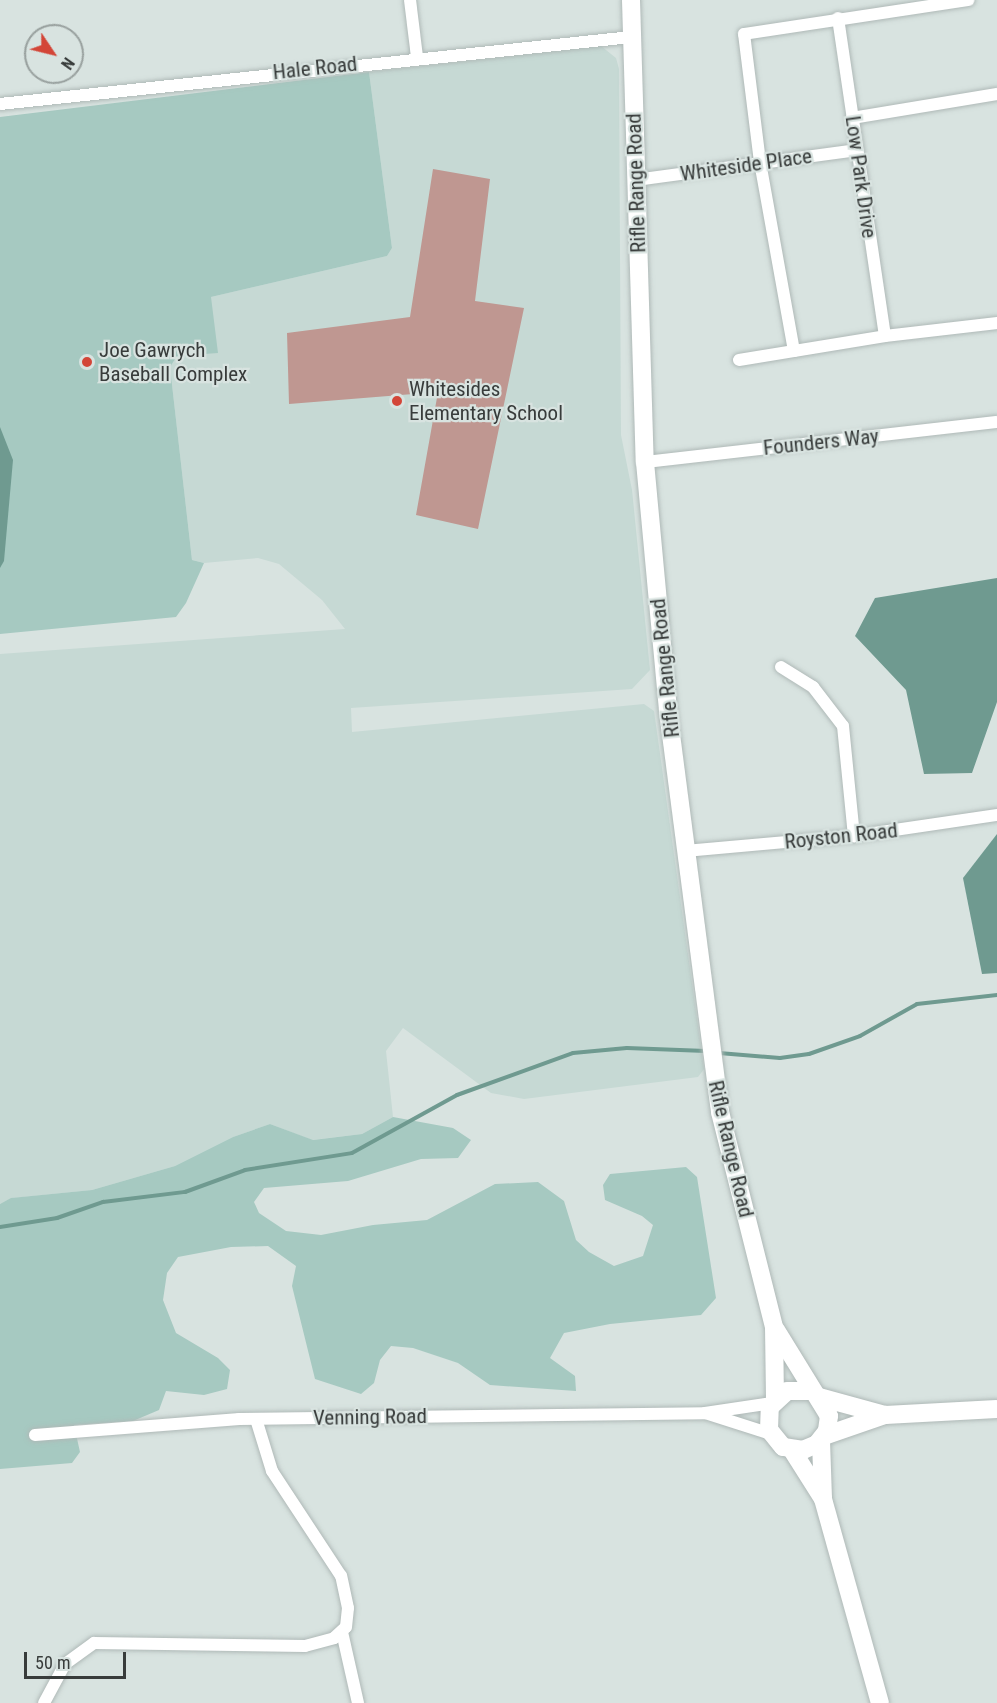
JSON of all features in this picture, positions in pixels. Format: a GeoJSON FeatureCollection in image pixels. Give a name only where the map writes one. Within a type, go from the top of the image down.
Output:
{"type":"FeatureCollection","features":[{"type":"Feature","properties":{"kind":"main road","name":"Rifle Range Road"},"geometry":{"type":"LineString","coordinates":[[631,0],[645,462],[685,851],[720,1112],[774,1328],[773,1401]]}},
{"type":"Feature","properties":{"kind":"main road","name":"Rifle Range Road"},"geometry":{"type":"LineString","coordinates":[[774,1328],[815,1394]]}},
{"type":"Feature","properties":{"kind":"main road"},"geometry":{"type":"LineString","coordinates":[[823,1499],[792,1450],[771,1434],[767,1416],[773,1401],[791,1389],[885,1415]]}},
{"type":"Feature","properties":{"kind":"main road"},"geometry":{"type":"LineString","coordinates":[[815,1394],[829,1416],[822,1438],[823,1499],[880,1703]]}},
{"type":"Feature","properties":{"kind":"main road"},"geometry":{"type":"LineString","coordinates":[[792,1450],[808,1449],[822,1438],[885,1415],[997,1409]]}},
{"type":"Feature","properties":{"kind":"street"},"geometry":{"type":"LineString","coordinates":[[410,0],[417,57]]}},
{"type":"Feature","properties":{"kind":"street"},"geometry":{"type":"LineString","coordinates":[[794,351],[760,162],[744,34],[968,0]]}},
{"type":"Feature","properties":{"kind":"street","name":"Low Park Drive"},"geometry":{"type":"LineString","coordinates":[[838,18],[885,336]]}},
{"type":"Feature","properties":{"kind":"street","name":"Hale Road"},"geometry":{"type":"LineString","coordinates":[[0,104],[417,57],[631,37]]}},
{"type":"Feature","properties":{"kind":"street"},"geometry":{"type":"LineString","coordinates":[[852,118],[997,94]]}},
{"type":"Feature","properties":{"kind":"street","name":"Whiteside Place"},"geometry":{"type":"LineString","coordinates":[[636,180],[857,150]]}},
{"type":"Feature","properties":{"kind":"street"},"geometry":{"type":"LineString","coordinates":[[739,360],[885,336],[997,323]]}},
{"type":"Feature","properties":{"kind":"street","name":"Founders Way"},"geometry":{"type":"LineString","coordinates":[[645,462],[997,422]]}},
{"type":"Feature","properties":{"kind":"street"},"geometry":{"type":"LineString","coordinates":[[781,666],[813,687],[843,726],[854,836]]}},
{"type":"Feature","properties":{"kind":"street","name":"Royston Road"},"geometry":{"type":"LineString","coordinates":[[685,851],[854,836],[997,815]]}},
{"type":"Feature","properties":{"kind":"street","name":"Venning Road"},"geometry":{"type":"LineString","coordinates":[[35,1435],[256,1419],[705,1413],[773,1401]]}},
{"type":"Feature","properties":{"kind":"street","name":"Venning Road"},"geometry":{"type":"LineString","coordinates":[[705,1413],[771,1434]]}},
{"type":"Feature","properties":{"kind":"street"},"geometry":{"type":"LineString","coordinates":[[45,1701],[72,1657],[87,1646],[105,1640],[305,1646],[342,1632],[349,1620],[341,1576],[272,1471],[256,1419]]}},
{"type":"Feature","properties":{"kind":"street"},"geometry":{"type":"LineString","coordinates":[[342,1632],[358,1703]]}},
{"type":"Feature","properties":{"kind":"shaded area"},"geometry":{"type":"Polygon","coordinates":[[[601,46],[616,58],[619,69],[621,435],[632,490],[650,670],[632,689],[351,708],[352,732],[644,704],[654,711],[704,1069],[698,1077],[524,1099],[491,1093],[403,1028],[386,1051],[393,1117],[362,1134],[312,1140],[270,1124],[233,1137],[175,1166],[92,1190],[12,1198],[0,1204],[0,654],[345,629],[322,600],[279,564],[258,558],[204,563],[192,560],[170,367],[211,297],[387,256],[392,248],[369,72],[601,46]]]}},
{"type":"Feature","properties":{"kind":"shaded area","name":"Joe Gawrych Baseball Complex"},"geometry":{"type":"Polygon","coordinates":[[[369,72],[392,248],[387,256],[211,297],[218,353],[177,356],[170,367],[192,560],[204,563],[186,603],[176,617],[0,634],[0,117],[369,72]]]}},
{"type":"Feature","properties":{"kind":"shaded area"},"geometry":{"type":"Polygon","coordinates":[[[0,427],[13,460],[4,561],[0,568],[0,427]]]}},
{"type":"Feature","properties":{"kind":"shaded area"},"geometry":{"type":"Polygon","coordinates":[[[997,578],[997,702],[972,773],[924,774],[906,690],[855,636],[875,598],[997,578]]]}},
{"type":"Feature","properties":{"kind":"shaded area"},"geometry":{"type":"Polygon","coordinates":[[[997,834],[997,973],[982,974],[963,878],[997,834]]]}},
{"type":"Feature","properties":{"kind":"shaded area"},"geometry":{"type":"Polygon","coordinates":[[[393,1117],[453,1128],[471,1140],[458,1158],[421,1159],[348,1181],[264,1188],[254,1202],[259,1213],[286,1231],[321,1235],[373,1225],[427,1220],[495,1184],[538,1182],[564,1201],[576,1240],[589,1252],[614,1266],[643,1256],[653,1225],[642,1216],[605,1200],[603,1185],[610,1174],[686,1167],[697,1177],[716,1298],[701,1315],[610,1324],[564,1333],[550,1358],[575,1376],[576,1391],[490,1385],[458,1363],[413,1348],[391,1346],[380,1360],[374,1383],[361,1394],[315,1379],[292,1286],[296,1266],[268,1246],[231,1247],[178,1257],[167,1273],[163,1300],[176,1333],[218,1358],[230,1370],[227,1389],[204,1395],[166,1391],[159,1410],[133,1421],[74,1425],[80,1452],[72,1463],[0,1469],[0,1204],[11,1198],[92,1190],[175,1166],[233,1137],[270,1124],[313,1140],[362,1134],[393,1117]]]}},
{"type":"Feature","properties":{"kind":"building"},"geometry":{"type":"Polygon","coordinates":[[[433,169],[490,179],[475,301],[524,308],[478,529],[416,515],[438,392],[289,404],[287,333],[410,317],[433,169]]]}},
{"type":"Feature","properties":{"kind":"waterway"},"geometry":{"type":"LineString","coordinates":[[719,1053],[780,1058],[809,1054],[860,1036],[917,1004],[997,995]]}},
{"type":"Feature","properties":{"kind":"waterway"},"geometry":{"type":"LineString","coordinates":[[0,1227],[57,1218],[103,1202],[185,1192],[245,1170],[352,1153],[457,1095],[573,1053],[627,1048],[706,1051]]}},
{"type":"Feature","properties":{"kind":"place","name":"Joe Gawrych Baseball Complex"},"geometry":{"type":"Point","coordinates":[87,362]}},
{"type":"Feature","properties":{"kind":"place","name":"Whitesides Elementary School"},"geometry":{"type":"Point","coordinates":[397,401]}}]}
